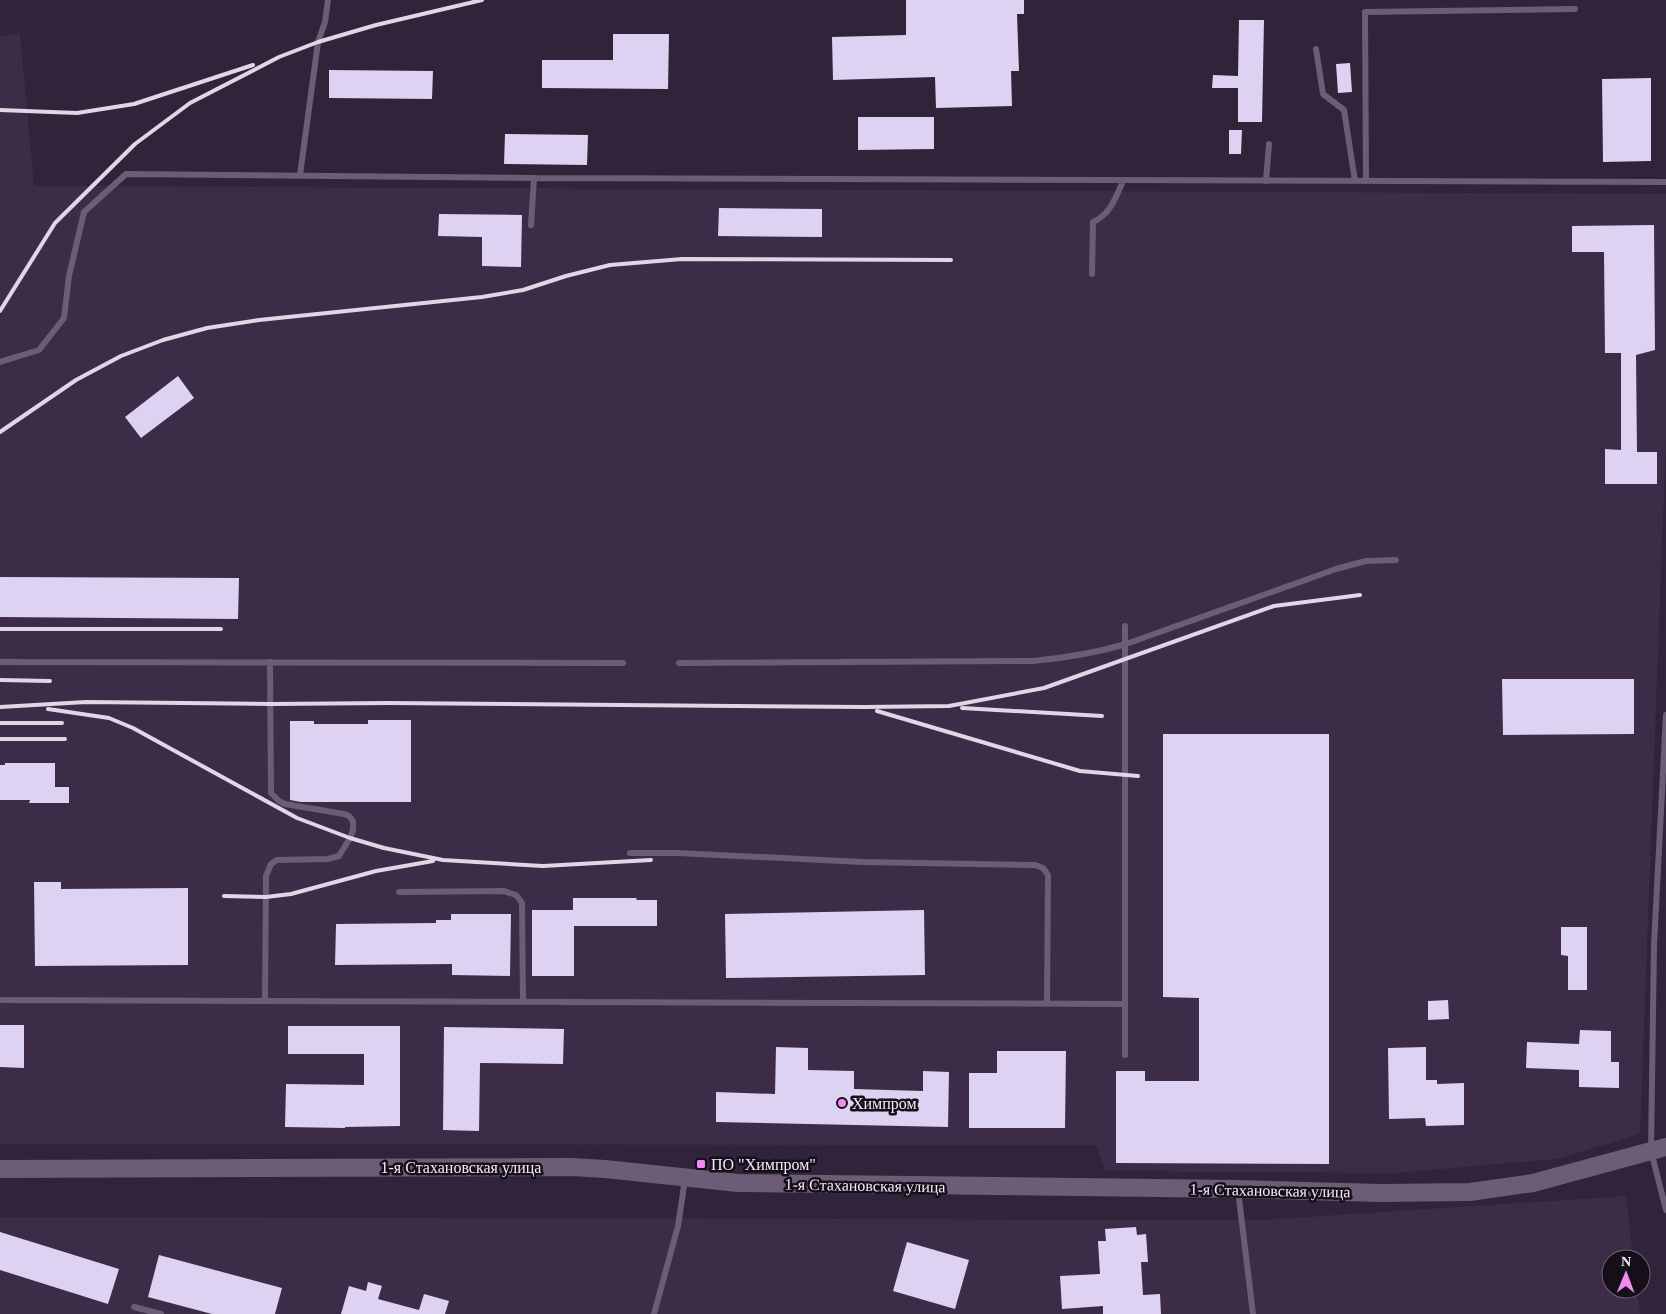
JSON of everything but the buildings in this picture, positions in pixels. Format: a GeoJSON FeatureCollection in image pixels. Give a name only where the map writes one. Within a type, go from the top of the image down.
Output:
{"type":"FeatureCollection","features":[{"type":"Feature","properties":{"kind":"main road","name":"1-я Стахановская улица"},"geometry":{"type":"LineString","coordinates":[[0,1169],[120,1167],[572,1167],[738,1183],[1238,1189],[1380,1193],[1470,1192],[1533,1183],[1658,1149]]}},
{"type":"Feature","properties":{"kind":"lane"},"geometry":{"type":"LineString","coordinates":[[300,176],[318,42],[325,22],[328,0]]}},
{"type":"Feature","properties":{"kind":"lane"},"geometry":{"type":"LineString","coordinates":[[1366,181],[1365,12],[1575,10]]}},
{"type":"Feature","properties":{"kind":"lane"},"geometry":{"type":"LineString","coordinates":[[1316,49],[1323,94],[1344,110],[1355,181]]}},
{"type":"Feature","properties":{"kind":"lane"},"geometry":{"type":"LineString","coordinates":[[1266,181],[1270,144]]}},
{"type":"Feature","properties":{"kind":"lane"},"geometry":{"type":"LineString","coordinates":[[0,362],[40,350],[64,318],[69,276],[84,212],[126,174],[534,178],[1666,182]]}},
{"type":"Feature","properties":{"kind":"lane"},"geometry":{"type":"LineString","coordinates":[[531,225],[534,178]]}},
{"type":"Feature","properties":{"kind":"lane"},"geometry":{"type":"LineString","coordinates":[[1092,274],[1092,222],[1101,219],[1111,206],[1123,181]]}},
{"type":"Feature","properties":{"kind":"lane"},"geometry":{"type":"LineString","coordinates":[[680,663],[1033,660],[1067,658],[1126,644],[1336,569],[1366,561],[1396,560]]}},
{"type":"Feature","properties":{"kind":"lane"},"geometry":{"type":"LineString","coordinates":[[1125,626],[1125,1055]]}},
{"type":"Feature","properties":{"kind":"lane"},"geometry":{"type":"LineString","coordinates":[[0,662],[623,663]]}},
{"type":"Feature","properties":{"kind":"lane"},"geometry":{"type":"LineString","coordinates":[[265,1000],[266,876],[271,864],[277,860],[328,860],[339,856],[353,830],[353,821],[350,816],[285,804],[271,793],[270,662]]}},
{"type":"Feature","properties":{"kind":"lane"},"geometry":{"type":"LineString","coordinates":[[1666,715],[1654,945],[1658,1149],[1666,1210]]}},
{"type":"Feature","properties":{"kind":"lane"},"geometry":{"type":"LineString","coordinates":[[630,853],[678,853],[862,862],[1035,865],[1043,868],[1048,875],[1047,1003]]}},
{"type":"Feature","properties":{"kind":"lane"},"geometry":{"type":"LineString","coordinates":[[400,892],[504,891],[516,895],[522,903],[523,1002]]}},
{"type":"Feature","properties":{"kind":"lane"},"geometry":{"type":"LineString","coordinates":[[0,1000],[1125,1004]]}},
{"type":"Feature","properties":{"kind":"lane"},"geometry":{"type":"LineString","coordinates":[[654,1314],[678,1226],[685,1178]]}},
{"type":"Feature","properties":{"kind":"lane"},"geometry":{"type":"LineString","coordinates":[[1238,1189],[1253,1314]]}},
{"type":"Feature","properties":{"kind":"lane"},"geometry":{"type":"LineString","coordinates":[[134,1307],[161,1314]]}},
{"type":"Feature","properties":{"kind":"shaded area"},"geometry":{"type":"Polygon","coordinates":[[[20,33],[34,186],[1666,194],[1666,438],[1640,1134],[1557,1159],[1394,1173],[1105,1171],[1096,1145],[0,1144],[0,36],[20,33]]]}},
{"type":"Feature","properties":{"kind":"shaded area"},"geometry":{"type":"Polygon","coordinates":[[[1626,1196],[1632,1249],[1601,1249],[1601,1299],[1638,1299],[1640,1314],[0,1314],[0,1217],[1263,1220],[1626,1196]]]}},
{"type":"Feature","properties":{"kind":"railway"},"geometry":{"type":"LineString","coordinates":[[0,311],[55,223],[135,144],[190,103],[279,57],[318,42],[376,25],[482,0]]}},
{"type":"Feature","properties":{"kind":"railway"},"geometry":{"type":"LineString","coordinates":[[0,110],[77,113],[134,104],[253,65]]}},
{"type":"Feature","properties":{"kind":"railway"},"geometry":{"type":"LineString","coordinates":[[0,432],[76,380],[121,356],[163,340],[207,328],[259,320],[482,297],[523,290],[566,276],[610,265],[682,259],[951,260]]}},
{"type":"Feature","properties":{"kind":"railway"},"geometry":{"type":"LineString","coordinates":[[0,707],[86,702],[949,706],[1044,688],[1274,606],[1360,595]]}},
{"type":"Feature","properties":{"kind":"railway"},"geometry":{"type":"LineString","coordinates":[[0,629],[221,629]]}},
{"type":"Feature","properties":{"kind":"railway"},"geometry":{"type":"LineString","coordinates":[[0,680],[50,681]]}},
{"type":"Feature","properties":{"kind":"railway"},"geometry":{"type":"LineString","coordinates":[[962,708],[1102,716]]}},
{"type":"Feature","properties":{"kind":"railway"},"geometry":{"type":"LineString","coordinates":[[48,709],[109,718],[133,728],[297,818],[350,838],[384,848],[443,860],[543,866],[651,860]]}},
{"type":"Feature","properties":{"kind":"railway"},"geometry":{"type":"LineString","coordinates":[[877,711],[1080,771],[1138,776]]}},
{"type":"Feature","properties":{"kind":"railway"},"geometry":{"type":"LineString","coordinates":[[0,723],[62,723]]}},
{"type":"Feature","properties":{"kind":"railway"},"geometry":{"type":"LineString","coordinates":[[0,739],[65,739]]}},
{"type":"Feature","properties":{"kind":"railway"},"geometry":{"type":"LineString","coordinates":[[224,896],[266,897],[291,894],[376,871],[433,861]]}},
{"type":"Feature","properties":{"kind":"place","name":"Химпром"},"geometry":{"type":"Point","coordinates":[842,1103]}},
{"type":"Feature","properties":{"kind":"place","name":"ПО \"Химпром\""},"geometry":{"type":"Point","coordinates":[701,1164]}}]}
